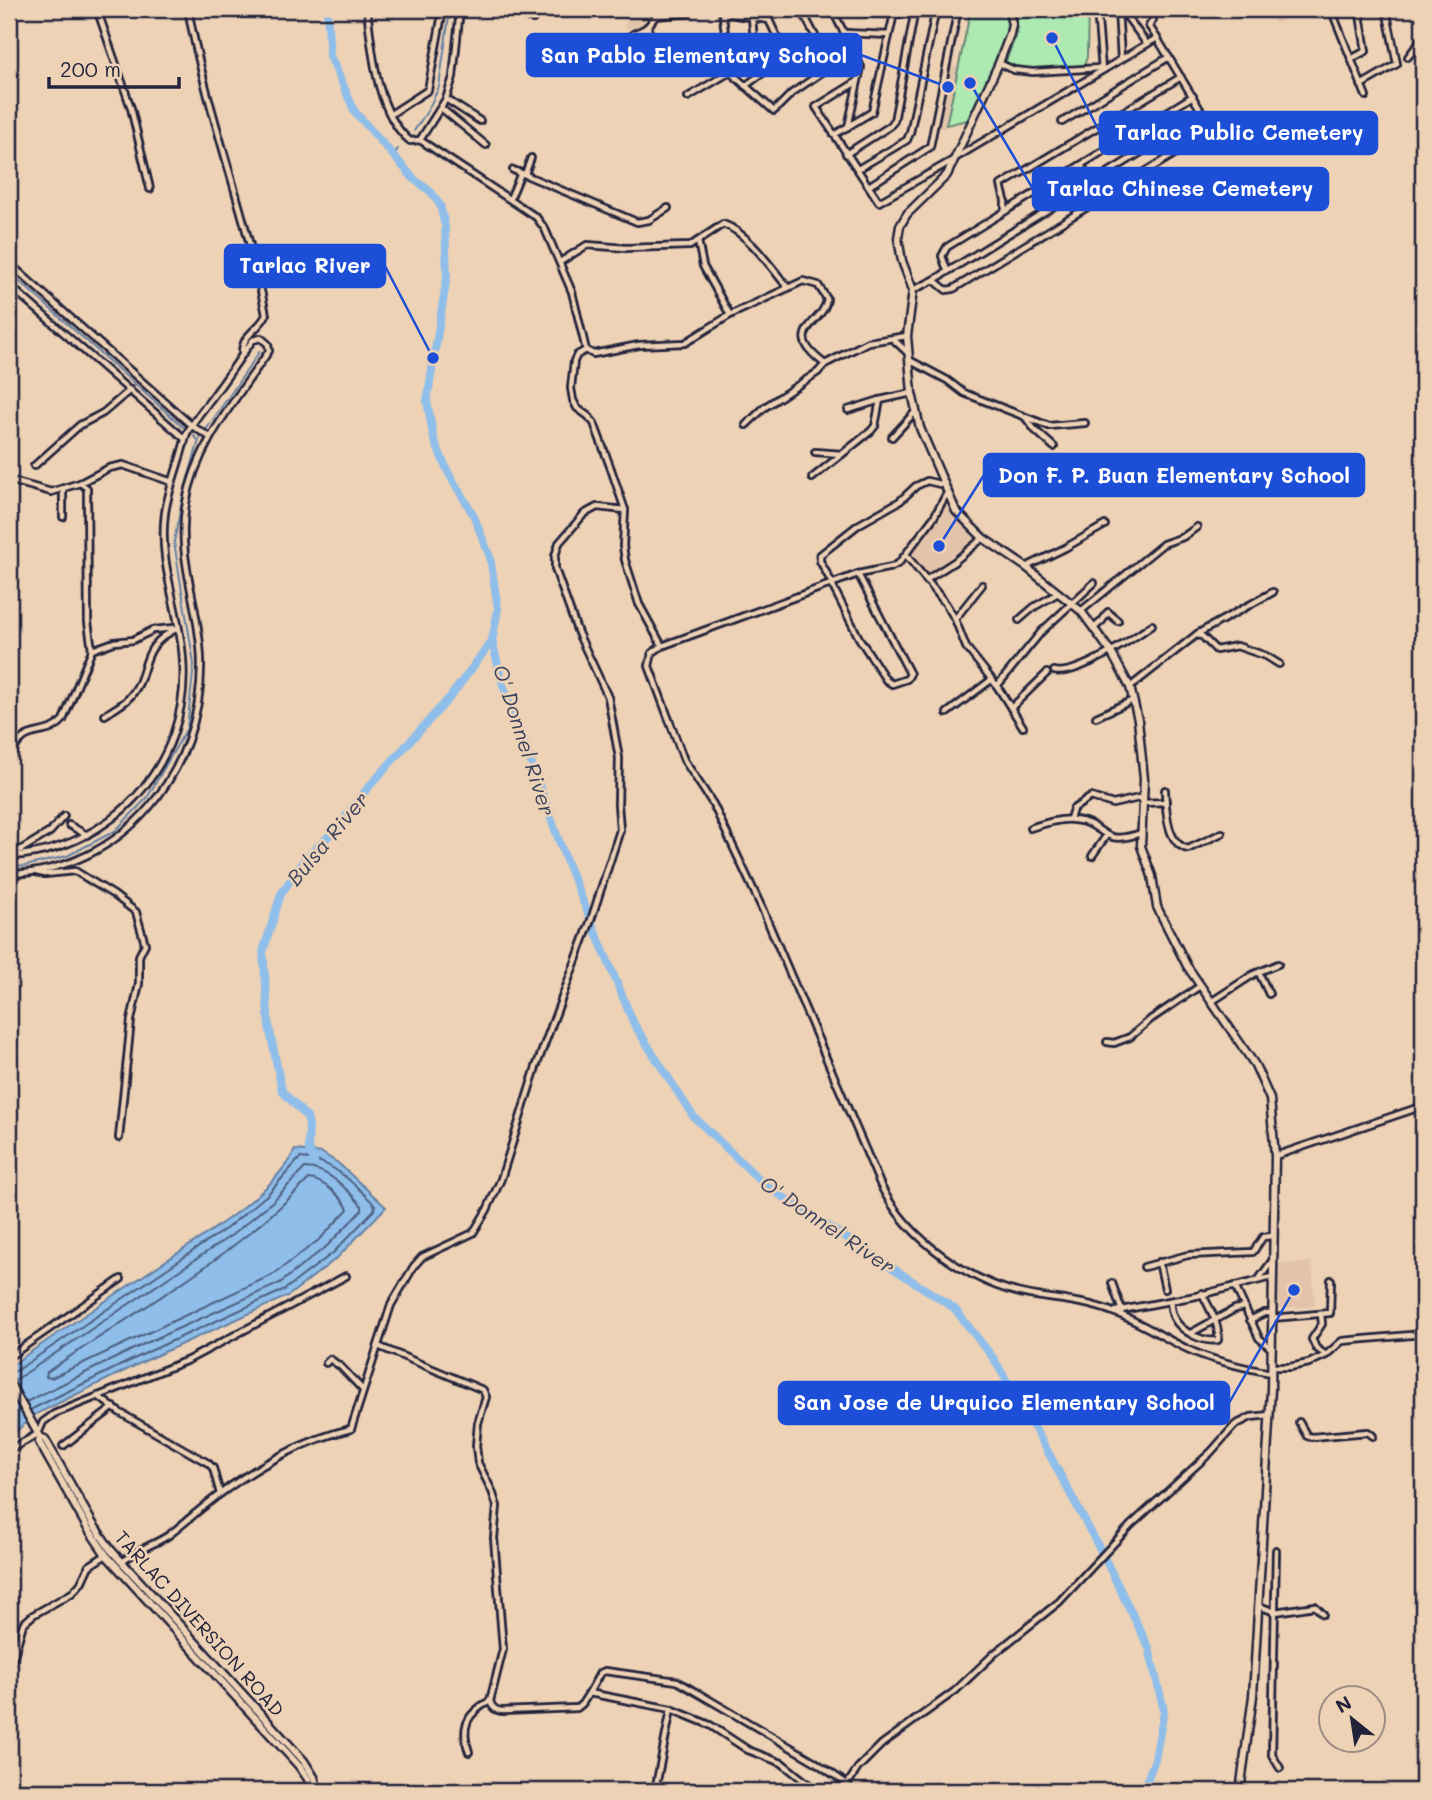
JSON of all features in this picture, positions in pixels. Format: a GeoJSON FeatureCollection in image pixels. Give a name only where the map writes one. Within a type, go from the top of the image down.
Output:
{"type":"FeatureCollection","features":[{"type":"Feature","properties":{"kind":"street"},"geometry":{"type":"LineString","coordinates":[[97,9],[128,99],[150,189]]}},
{"type":"Feature","properties":{"kind":"street"},"geometry":{"type":"LineString","coordinates":[[188,9],[198,64],[249,234],[266,315],[264,321],[244,339],[242,353]]}},
{"type":"Feature","properties":{"kind":"street"},"geometry":{"type":"LineString","coordinates":[[368,9],[377,80],[399,132],[414,142],[420,140],[446,99],[453,77],[460,9]]}},
{"type":"Feature","properties":{"kind":"street"},"geometry":{"type":"LineString","coordinates":[[391,114],[429,90],[443,9]]}},
{"type":"Feature","properties":{"kind":"street"},"geometry":{"type":"LineString","coordinates":[[500,9],[533,19]]}},
{"type":"Feature","properties":{"kind":"street"},"geometry":{"type":"LineString","coordinates":[[648,27],[654,64],[652,66],[624,46],[631,34],[648,27],[656,16],[689,13],[691,9]]}},
{"type":"Feature","properties":{"kind":"street"},"geometry":{"type":"LineString","coordinates":[[745,86],[786,56],[769,20],[722,11],[730,72],[745,86],[774,111],[792,93],[831,66],[801,9]]}},
{"type":"Feature","properties":{"kind":"street"},"geometry":{"type":"LineString","coordinates":[[848,127],[862,72],[833,10],[894,11],[914,15],[958,9],[930,147],[869,186]]}},
{"type":"Feature","properties":{"kind":"street"},"geometry":{"type":"LineString","coordinates":[[1008,9],[1012,24],[1010,34],[955,158],[944,180],[912,209],[901,226],[898,238],[902,261],[913,290],[907,336],[912,393],[915,412],[956,511],[982,538],[1026,566],[1081,611],[1111,652],[1130,687],[1142,757],[1142,846],[1152,876],[1157,907],[1200,986],[1255,1065],[1267,1090],[1275,1156],[1270,1415],[1253,1696],[1240,1791]]}},
{"type":"Feature","properties":{"kind":"street"},"geometry":{"type":"LineString","coordinates":[[1097,9],[1102,69]]}},
{"type":"Feature","properties":{"kind":"street"},"geometry":{"type":"LineString","coordinates":[[1120,9],[1121,59]]}},
{"type":"Feature","properties":{"kind":"street"},"geometry":{"type":"LineString","coordinates":[[1120,9],[1147,44]]}},
{"type":"Feature","properties":{"kind":"street"},"geometry":{"type":"LineString","coordinates":[[1331,9],[1366,96]]}},
{"type":"Feature","properties":{"kind":"street"},"geometry":{"type":"LineString","coordinates":[[1351,60],[1366,51],[1359,9]]}},
{"type":"Feature","properties":{"kind":"street"},"geometry":{"type":"LineString","coordinates":[[1361,85],[1397,64],[1386,9]]}},
{"type":"Feature","properties":{"kind":"street"},"geometry":{"type":"LineString","coordinates":[[834,135],[872,113],[894,11]]}},
{"type":"Feature","properties":{"kind":"street"},"geometry":{"type":"LineString","coordinates":[[858,169],[906,140],[910,133],[935,14]]}},
{"type":"Feature","properties":{"kind":"street"},"geometry":{"type":"LineString","coordinates":[[846,154],[894,121],[914,15]]}},
{"type":"Feature","properties":{"kind":"street"},"geometry":{"type":"LineString","coordinates":[[752,17],[755,54]]}},
{"type":"Feature","properties":{"kind":"street"},"geometry":{"type":"LineString","coordinates":[[934,280],[946,290],[953,289],[1209,133],[1210,128],[1193,96],[1149,26],[1153,20]]}},
{"type":"Feature","properties":{"kind":"street"},"geometry":{"type":"LineString","coordinates":[[845,33],[889,35]]}},
{"type":"Feature","properties":{"kind":"street"},"geometry":{"type":"LineString","coordinates":[[1408,57],[1423,37]]}},
{"type":"Feature","properties":{"kind":"street"},"geometry":{"type":"LineString","coordinates":[[858,81],[816,107],[879,202],[1157,38]]}},
{"type":"Feature","properties":{"kind":"street"},"geometry":{"type":"LineString","coordinates":[[1062,122],[1169,57]]}},
{"type":"Feature","properties":{"kind":"street"},"geometry":{"type":"LineString","coordinates":[[999,63],[1014,70],[1033,72],[1102,69]]}},
{"type":"Feature","properties":{"kind":"street"},"geometry":{"type":"LineString","coordinates":[[688,97],[730,72]]}},
{"type":"Feature","properties":{"kind":"street"},"geometry":{"type":"LineString","coordinates":[[1005,212],[1001,185],[1181,77]]}},
{"type":"Feature","properties":{"kind":"street"},"geometry":{"type":"LineString","coordinates":[[947,271],[942,256],[944,250],[1193,96]]}},
{"type":"Feature","properties":{"kind":"street"},"geometry":{"type":"LineString","coordinates":[[446,99],[480,121]]}},
{"type":"Feature","properties":{"kind":"street"},"geometry":{"type":"LineString","coordinates":[[441,108],[486,145]]}},
{"type":"Feature","properties":{"kind":"street"},"geometry":{"type":"LineString","coordinates":[[913,290],[934,280],[1203,114]]}},
{"type":"Feature","properties":{"kind":"street"},"geometry":{"type":"LineString","coordinates":[[420,140],[536,217],[560,262],[572,292],[586,350],[593,354],[625,346],[685,343],[730,315],[803,281],[810,281],[818,285],[827,299],[825,307],[808,325],[806,345],[814,356],[825,364]]}},
{"type":"Feature","properties":{"kind":"street"},"geometry":{"type":"LineString","coordinates":[[510,199],[531,158]]}},
{"type":"Feature","properties":{"kind":"street"},"geometry":{"type":"LineString","coordinates":[[1081,165],[1092,182]]}},
{"type":"Feature","properties":{"kind":"street"},"geometry":{"type":"LineString","coordinates":[[513,170],[637,222],[643,223],[667,208]]}},
{"type":"Feature","properties":{"kind":"street"},"geometry":{"type":"LineString","coordinates":[[1085,187],[1095,203]]}},
{"type":"Feature","properties":{"kind":"street"},"geometry":{"type":"LineString","coordinates":[[560,262],[587,245],[690,246],[723,224],[743,237],[788,288]]}},
{"type":"Feature","properties":{"kind":"street"},"geometry":{"type":"LineString","coordinates":[[698,241],[703,265],[730,315]]}},
{"type":"Feature","properties":{"kind":"street"},"geometry":{"type":"LineString","coordinates":[[9,263],[194,427],[209,436]]}},
{"type":"Feature","properties":{"kind":"street"},"geometry":{"type":"LineString","coordinates":[[9,285],[185,439]]}},
{"type":"Feature","properties":{"kind":"street"},"geometry":{"type":"LineString","coordinates":[[746,425],[765,407],[818,372],[825,364],[868,342],[907,336]]}},
{"type":"Feature","properties":{"kind":"street"},"geometry":{"type":"LineString","coordinates":[[9,856],[32,855],[63,847],[88,836],[132,801],[159,764],[170,743],[183,685],[183,651],[167,579],[165,514],[185,439],[242,353],[257,337],[270,348],[209,436],[192,477],[183,531],[184,557],[199,634],[201,661],[197,703],[185,748],[163,789],[127,831],[107,845],[74,861],[35,872],[9,874]]}},
{"type":"Feature","properties":{"kind":"street"},"geometry":{"type":"LineString","coordinates":[[892,338],[910,358],[964,393],[1049,426],[1085,423]]}},
{"type":"Feature","properties":{"kind":"street"},"geometry":{"type":"LineString","coordinates":[[586,350],[577,355],[574,361],[571,388],[573,400],[577,408],[594,423],[625,510],[625,560],[639,604],[662,646]]}},
{"type":"Feature","properties":{"kind":"street"},"geometry":{"type":"LineString","coordinates":[[34,466],[80,425],[103,412],[130,390]]}},
{"type":"Feature","properties":{"kind":"street"},"geometry":{"type":"LineString","coordinates":[[848,410],[912,393]]}},
{"type":"Feature","properties":{"kind":"street"},"geometry":{"type":"LineString","coordinates":[[812,478],[871,431],[875,426],[880,400]]}},
{"type":"Feature","properties":{"kind":"street"},"geometry":{"type":"LineString","coordinates":[[892,437],[915,412]]}},
{"type":"Feature","properties":{"kind":"street"},"geometry":{"type":"LineString","coordinates":[[1025,416],[1035,430],[1054,447]]}},
{"type":"Feature","properties":{"kind":"street"},"geometry":{"type":"LineString","coordinates":[[815,452],[843,454]]}},
{"type":"Feature","properties":{"kind":"street"},"geometry":{"type":"LineString","coordinates":[[9,480],[48,492],[80,483],[119,465],[172,482]]}},
{"type":"Feature","properties":{"kind":"street"},"geometry":{"type":"LineString","coordinates":[[858,575],[910,674],[899,682],[892,684],[886,680],[859,638],[820,561],[820,555],[858,525],[900,500],[916,486],[927,481],[944,485]]}},
{"type":"Feature","properties":{"kind":"street"},"geometry":{"type":"LineString","coordinates":[[10,759],[22,737],[28,733],[54,728],[63,720],[92,650],[88,622],[87,488],[80,483]]}},
{"type":"Feature","properties":{"kind":"street"},"geometry":{"type":"LineString","coordinates":[[63,517],[64,489]]}},
{"type":"Feature","properties":{"kind":"street"},"geometry":{"type":"LineString","coordinates":[[947,493],[906,555],[892,567],[858,575],[662,646],[652,653],[649,666],[684,760],[713,804],[761,906],[891,1206],[910,1228],[939,1252],[986,1283],[1030,1295],[1079,1301],[1113,1311],[1149,1326],[1195,1352],[1271,1370],[1301,1365],[1326,1355],[1342,1341],[1423,1334]]}},
{"type":"Feature","properties":{"kind":"street"},"geometry":{"type":"LineString","coordinates":[[119,1564],[131,1554],[167,1536],[220,1494],[265,1464],[326,1434],[351,1429],[391,1305],[418,1261],[470,1234],[487,1210],[509,1156],[536,1067],[591,920],[620,830],[619,758],[608,697],[560,587],[555,569],[555,555],[559,543],[591,509],[604,507],[625,510]]}},
{"type":"Feature","properties":{"kind":"street"},"geometry":{"type":"LineString","coordinates":[[1026,566],[1105,525]]}},
{"type":"Feature","properties":{"kind":"street"},"geometry":{"type":"LineString","coordinates":[[1081,611],[1163,544],[1183,537],[1197,527]]}},
{"type":"Feature","properties":{"kind":"street"},"geometry":{"type":"LineString","coordinates":[[926,580],[954,562],[982,538]]}},
{"type":"Feature","properties":{"kind":"street"},"geometry":{"type":"LineString","coordinates":[[906,555],[939,595],[955,619],[965,647],[998,686],[1023,727]]}},
{"type":"Feature","properties":{"kind":"street"},"geometry":{"type":"LineString","coordinates":[[998,686],[1042,631],[1094,583]]}},
{"type":"Feature","properties":{"kind":"street"},"geometry":{"type":"LineString","coordinates":[[955,619],[982,585]]}},
{"type":"Feature","properties":{"kind":"street"},"geometry":{"type":"LineString","coordinates":[[1130,687],[1196,635],[1273,592]]}},
{"type":"Feature","properties":{"kind":"street"},"geometry":{"type":"LineString","coordinates":[[1019,620],[1034,607],[1058,593]]}},
{"type":"Feature","properties":{"kind":"street"},"geometry":{"type":"LineString","coordinates":[[1094,628],[1108,612],[1118,621]]}},
{"type":"Feature","properties":{"kind":"street"},"geometry":{"type":"LineString","coordinates":[[1054,671],[1067,670],[1111,652],[1152,625]]}},
{"type":"Feature","properties":{"kind":"street"},"geometry":{"type":"LineString","coordinates":[[92,650],[114,642],[133,640],[153,630],[178,628]]}},
{"type":"Feature","properties":{"kind":"street"},"geometry":{"type":"LineString","coordinates":[[105,715],[129,698],[142,676],[149,653],[159,638],[178,628]]}},
{"type":"Feature","properties":{"kind":"street"},"geometry":{"type":"LineString","coordinates":[[1196,635],[1204,638],[1216,650],[1237,646],[1266,656],[1279,664]]}},
{"type":"Feature","properties":{"kind":"street"},"geometry":{"type":"LineString","coordinates":[[1012,708],[1047,673]]}},
{"type":"Feature","properties":{"kind":"street"},"geometry":{"type":"LineString","coordinates":[[947,713],[992,680]]}},
{"type":"Feature","properties":{"kind":"street"},"geometry":{"type":"LineString","coordinates":[[1096,718],[1134,699]]}},
{"type":"Feature","properties":{"kind":"street"},"geometry":{"type":"LineString","coordinates":[[1165,790],[1172,835],[1181,847],[1188,849],[1222,833]]}},
{"type":"Feature","properties":{"kind":"street"},"geometry":{"type":"LineString","coordinates":[[1069,819],[1073,809],[1090,798],[1113,804],[1144,800],[1166,802]]}},
{"type":"Feature","properties":{"kind":"street"},"geometry":{"type":"LineString","coordinates":[[9,856],[50,831],[64,816]]}},
{"type":"Feature","properties":{"kind":"street"},"geometry":{"type":"LineString","coordinates":[[1030,828],[1069,819],[1091,825],[1106,836],[1119,838],[1142,832]]}},
{"type":"Feature","properties":{"kind":"street"},"geometry":{"type":"LineString","coordinates":[[69,825],[88,836]]}},
{"type":"Feature","properties":{"kind":"street"},"geometry":{"type":"LineString","coordinates":[[1092,856],[1106,836]]}},
{"type":"Feature","properties":{"kind":"street"},"geometry":{"type":"LineString","coordinates":[[35,872],[45,874],[75,871],[114,895],[137,915],[145,944],[139,956],[139,984],[131,1020],[119,1138]]}},
{"type":"Feature","properties":{"kind":"street"},"geometry":{"type":"LineString","coordinates":[[1211,1002],[1278,964]]}},
{"type":"Feature","properties":{"kind":"street"},"geometry":{"type":"LineString","coordinates":[[1259,973],[1269,993]]}},
{"type":"Feature","properties":{"kind":"street"},"geometry":{"type":"LineString","coordinates":[[1107,1042],[1114,1043],[1130,1037],[1151,1019],[1200,986]]}},
{"type":"Feature","properties":{"kind":"street"},"geometry":{"type":"LineString","coordinates":[[1275,1156],[1423,1106]]}},
{"type":"Feature","properties":{"kind":"street"},"geometry":{"type":"LineString","coordinates":[[1144,1267],[1188,1255],[1253,1252],[1263,1237],[1273,1236]]}},
{"type":"Feature","properties":{"kind":"street"},"geometry":{"type":"LineString","coordinates":[[1256,1281],[1264,1274],[1272,1260]]}},
{"type":"Feature","properties":{"kind":"street"},"geometry":{"type":"LineString","coordinates":[[1159,1262],[1166,1289]]}},
{"type":"Feature","properties":{"kind":"street"},"geometry":{"type":"LineString","coordinates":[[9,1450],[38,1434],[43,1422],[50,1417],[208,1350],[346,1276]]}},
{"type":"Feature","properties":{"kind":"street"},"geometry":{"type":"LineString","coordinates":[[1113,1311],[1170,1301],[1272,1276]]}},
{"type":"Feature","properties":{"kind":"street"},"geometry":{"type":"LineString","coordinates":[[9,1357],[121,1279]]}},
{"type":"Feature","properties":{"kind":"street"},"geometry":{"type":"LineString","coordinates":[[1251,1320],[1264,1313],[1272,1316],[1321,1314],[1331,1311],[1331,1280]]}},
{"type":"Feature","properties":{"kind":"street"},"geometry":{"type":"LineString","coordinates":[[1112,1283],[1122,1311]]}},
{"type":"Feature","properties":{"kind":"street"},"geometry":{"type":"LineString","coordinates":[[1235,1286],[1262,1343],[1272,1349]]}},
{"type":"Feature","properties":{"kind":"street"},"geometry":{"type":"LineString","coordinates":[[1170,1301],[1175,1321],[1205,1340],[1218,1340],[1215,1320],[1202,1293]]}},
{"type":"Feature","properties":{"kind":"street"},"geometry":{"type":"LineString","coordinates":[[1191,1333],[1244,1307]]}},
{"type":"Feature","properties":{"kind":"street"},"geometry":{"type":"LineString","coordinates":[[1321,1314],[1322,1324],[1312,1339],[1316,1348],[1326,1355]]}},
{"type":"Feature","properties":{"kind":"street"},"geometry":{"type":"LineString","coordinates":[[377,1346],[485,1393],[476,1446],[478,1463],[497,1506],[494,1538],[503,1649],[490,1701],[497,1711],[577,1708],[583,1704],[600,1673],[605,1671],[677,1681],[814,1761],[847,1784]]}},
{"type":"Feature","properties":{"kind":"street"},"geometry":{"type":"LineString","coordinates":[[326,1363],[330,1359],[341,1367],[363,1390]]}},
{"type":"Feature","properties":{"kind":"street","name":"TARLAC DIVERSION ROAD"},"geometry":{"type":"LineString","coordinates":[[9,1382],[38,1434],[45,1439],[109,1552],[299,1766],[308,1779],[311,1791]]}},
{"type":"Feature","properties":{"kind":"street"},"geometry":{"type":"LineString","coordinates":[[97,1396],[208,1463],[213,1468],[220,1494]]}},
{"type":"Feature","properties":{"kind":"street"},"geometry":{"type":"LineString","coordinates":[[64,1446],[114,1408]]}},
{"type":"Feature","properties":{"kind":"street"},"geometry":{"type":"LineString","coordinates":[[843,1791],[858,1768],[882,1744],[954,1691],[995,1653],[1039,1621],[1131,1525],[1211,1452],[1235,1425],[1251,1417],[1270,1415]]}},
{"type":"Feature","properties":{"kind":"street"},"geometry":{"type":"LineString","coordinates":[[1299,1422],[1307,1436],[1312,1437],[1368,1432],[1373,1436]]}},
{"type":"Feature","properties":{"kind":"street"},"geometry":{"type":"LineString","coordinates":[[1276,1549],[1272,1755],[1280,1768]]}},
{"type":"Feature","properties":{"kind":"street"},"geometry":{"type":"LineString","coordinates":[[9,1673],[12,1650],[28,1619],[72,1593],[81,1583],[89,1566],[109,1552]]}},
{"type":"Feature","properties":{"kind":"street","name":"TARLAC DIVERSION ROAD"},"geometry":{"type":"LineString","coordinates":[[119,1564],[304,1761],[314,1777],[318,1791]]}},
{"type":"Feature","properties":{"kind":"street"},"geometry":{"type":"LineString","coordinates":[[1259,1606],[1275,1612],[1313,1605],[1324,1614]]}},
{"type":"Feature","properties":{"kind":"street"},"geometry":{"type":"LineString","coordinates":[[589,1693],[671,1709],[715,1728],[748,1750],[782,1763],[817,1791]]}},
{"type":"Feature","properties":{"kind":"street"},"geometry":{"type":"LineString","coordinates":[[470,1752],[464,1738],[467,1722],[476,1708],[490,1701]]}},
{"type":"Feature","properties":{"kind":"street"},"geometry":{"type":"LineString","coordinates":[[655,1791],[671,1709]]}},
{"type":"Feature","properties":{"kind":"shaded area"},"geometry":{"type":"Polygon","coordinates":[[[636,9],[686,9],[658,11],[650,15],[643,25],[623,27],[636,9]]]}},
{"type":"Feature","properties":{"kind":"shaded area"},"geometry":{"type":"Polygon","coordinates":[[[1264,9],[1299,9],[1276,24],[1264,9]]]}},
{"type":"Feature","properties":{"kind":"shaded area"},"geometry":{"type":"Polygon","coordinates":[[[948,65],[958,67],[945,128],[936,128],[948,65]]]}},
{"type":"Feature","properties":{"kind":"shaded area"},"geometry":{"type":"Polygon","coordinates":[[[945,504],[976,538],[926,575],[907,555],[945,504]]]}},
{"type":"Feature","properties":{"kind":"shaded area"},"geometry":{"type":"Polygon","coordinates":[[[1312,1262],[1315,1306],[1273,1309],[1274,1264],[1312,1262]]]}},
{"type":"Feature","properties":{"kind":"shaded area"},"geometry":{"type":"Polygon","coordinates":[[[9,1611],[24,1619],[14,1645],[9,1647],[9,1611]]]}},
{"type":"Feature","properties":{"kind":"green space"},"geometry":{"type":"Polygon","coordinates":[[[971,9],[1005,9],[1007,35],[968,120],[946,125],[971,9]]]}},
{"type":"Feature","properties":{"kind":"green space"},"geometry":{"type":"Polygon","coordinates":[[[1016,9],[1088,9],[1087,57],[1083,68],[1013,70],[1004,66],[1017,33],[1016,9]]]}},
{"type":"Feature","properties":{"kind":"water"},"geometry":{"type":"Polygon","coordinates":[[[295,1150],[322,1153],[338,1163],[386,1207],[337,1258],[288,1296],[34,1415],[9,1438],[9,1367],[227,1220],[267,1186],[295,1150]]]}},
{"type":"Feature","properties":{"kind":"waterway","name":"O' Donnel River"},"geometry":{"type":"LineString","coordinates":[[327,9],[330,56],[355,112],[415,180],[431,192],[440,205],[445,226],[447,276],[427,401],[434,440],[450,476],[473,514],[490,557],[498,609],[492,641],[503,685],[567,863],[634,1024],[693,1116],[765,1185],[954,1308],[994,1359],[1047,1450],[1149,1648],[1164,1711],[1155,1759],[1143,1791]]}},
{"type":"Feature","properties":{"kind":"waterway"},"geometry":{"type":"LineString","coordinates":[[414,131],[439,87],[450,9]]}},
{"type":"Feature","properties":{"kind":"waterway"},"geometry":{"type":"LineString","coordinates":[[393,155],[398,149]]}},
{"type":"Feature","properties":{"kind":"waterway"},"geometry":{"type":"LineString","coordinates":[[9,272],[183,427]]}},
{"type":"Feature","properties":{"kind":"waterway"},"geometry":{"type":"LineString","coordinates":[[9,867],[67,856],[115,831],[147,798],[187,728],[194,664],[174,542],[183,496],[199,440],[260,351]]}},
{"type":"Feature","properties":{"kind":"waterway"},"geometry":{"type":"LineString","coordinates":[[193,435],[198,440]]}},
{"type":"Feature","properties":{"kind":"waterway","name":"Bulsa River"},"geometry":{"type":"LineString","coordinates":[[314,1161],[308,1147],[307,1117],[282,1091],[269,1026],[263,952],[281,894],[304,860],[338,827],[366,790],[451,696],[492,641]]}},
{"type":"Feature","properties":{"kind":"place","name":"Tarlac Public Cemetery"},"geometry":{"type":"Point","coordinates":[1052,38]}},
{"type":"Feature","properties":{"kind":"place","name":"Tarlac Chinese Cemetery"},"geometry":{"type":"Point","coordinates":[970,83]}},
{"type":"Feature","properties":{"kind":"place","name":"San Pablo Elementary School"},"geometry":{"type":"Point","coordinates":[948,87]}},
{"type":"Feature","properties":{"kind":"place","name":"Tarlac River"},"geometry":{"type":"Point","coordinates":[433,358]}},
{"type":"Feature","properties":{"kind":"place","name":"Don F. P. Buan Elementary School"},"geometry":{"type":"Point","coordinates":[939,546]}},
{"type":"Feature","properties":{"kind":"place","name":"San Jose de Urquico Elementary School"},"geometry":{"type":"Point","coordinates":[1294,1290]}}]}
